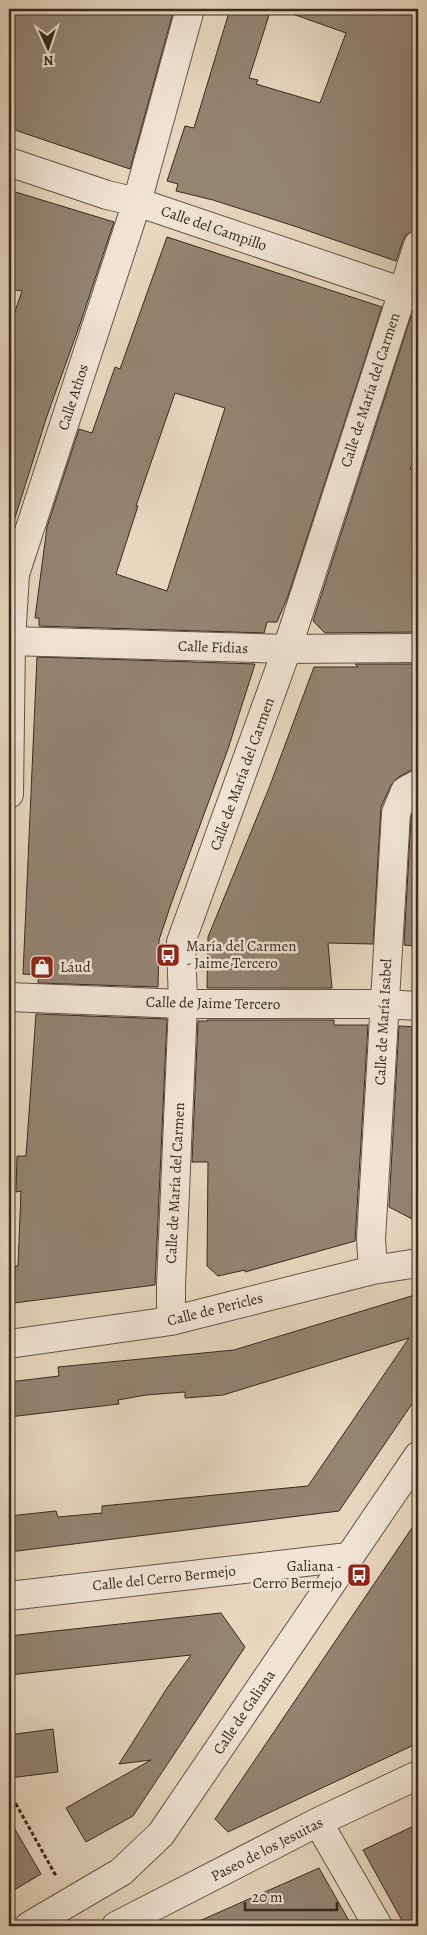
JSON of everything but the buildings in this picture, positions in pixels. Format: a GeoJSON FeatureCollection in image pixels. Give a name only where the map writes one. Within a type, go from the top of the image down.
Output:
{"type":"FeatureCollection","features":[{"type":"Feature","properties":{"kind":"street","name":"Calle Athos"},"geometry":{"type":"LineString","coordinates":[[9,794],[10,641],[15,574],[137,202],[190,9]]}},
{"type":"Feature","properties":{"kind":"street","name":"Calle del Campillo"},"geometry":{"type":"LineString","coordinates":[[9,162],[107,195],[137,202],[410,294]]}},
{"type":"Feature","properties":{"kind":"street","name":"Calle de María del Carmen"},"geometry":{"type":"LineString","coordinates":[[171,1321],[171,1275],[183,1004],[180,942],[287,649],[410,294],[418,245]]}},
{"type":"Feature","properties":{"kind":"street","name":"Calle Fidias"},"geometry":{"type":"LineString","coordinates":[[10,641],[287,649],[418,648]]}},
{"type":"Feature","properties":{"kind":"street","name":"Calle de María Isabel"},"geometry":{"type":"LineString","coordinates":[[373,1270],[371,1239],[396,813],[405,792],[418,784]]}},
{"type":"Feature","properties":{"kind":"street","name":"Calle de Jaime Tercero"},"geometry":{"type":"LineString","coordinates":[[9,997],[183,1004],[384,1004],[418,1006]]}},
{"type":"Feature","properties":{"kind":"street","name":"Calle de Pericles"},"geometry":{"type":"LineString","coordinates":[[9,1344],[171,1321],[373,1270],[418,1263]]}},
{"type":"Feature","properties":{"kind":"street","name":"Calle de Galiana"},"geometry":{"type":"LineString","coordinates":[[29,1926],[121,1872],[161,1834],[418,1456]]}},
{"type":"Feature","properties":{"kind":"street","name":"Calle del Cerro Bermejo"},"geometry":{"type":"LineString","coordinates":[[9,1596],[348,1557]]}},
{"type":"Feature","properties":{"kind":"street","name":"Paseo de los Jesuitas"},"geometry":{"type":"LineString","coordinates":[[116,1926],[318,1822],[418,1775]]}},
{"type":"Feature","properties":{"kind":"street"},"geometry":{"type":"LineString","coordinates":[[318,1822],[378,1926]]}},
{"type":"Feature","properties":{"kind":"path"},"geometry":{"type":"LineString","coordinates":[[9,1804],[16,1804],[50,1866]]}},
{"type":"Feature","properties":{"kind":"place","name":"María del Carmen - Jaime Tercero"},"geometry":{"type":"Point","coordinates":[168,955]}},
{"type":"Feature","properties":{"kind":"place","name":"Láud"},"geometry":{"type":"Point","coordinates":[42,967]}},
{"type":"Feature","properties":{"kind":"place","name":"Galiana - Cerro Bermejo"},"geometry":{"type":"Point","coordinates":[359,1575]}}]}
